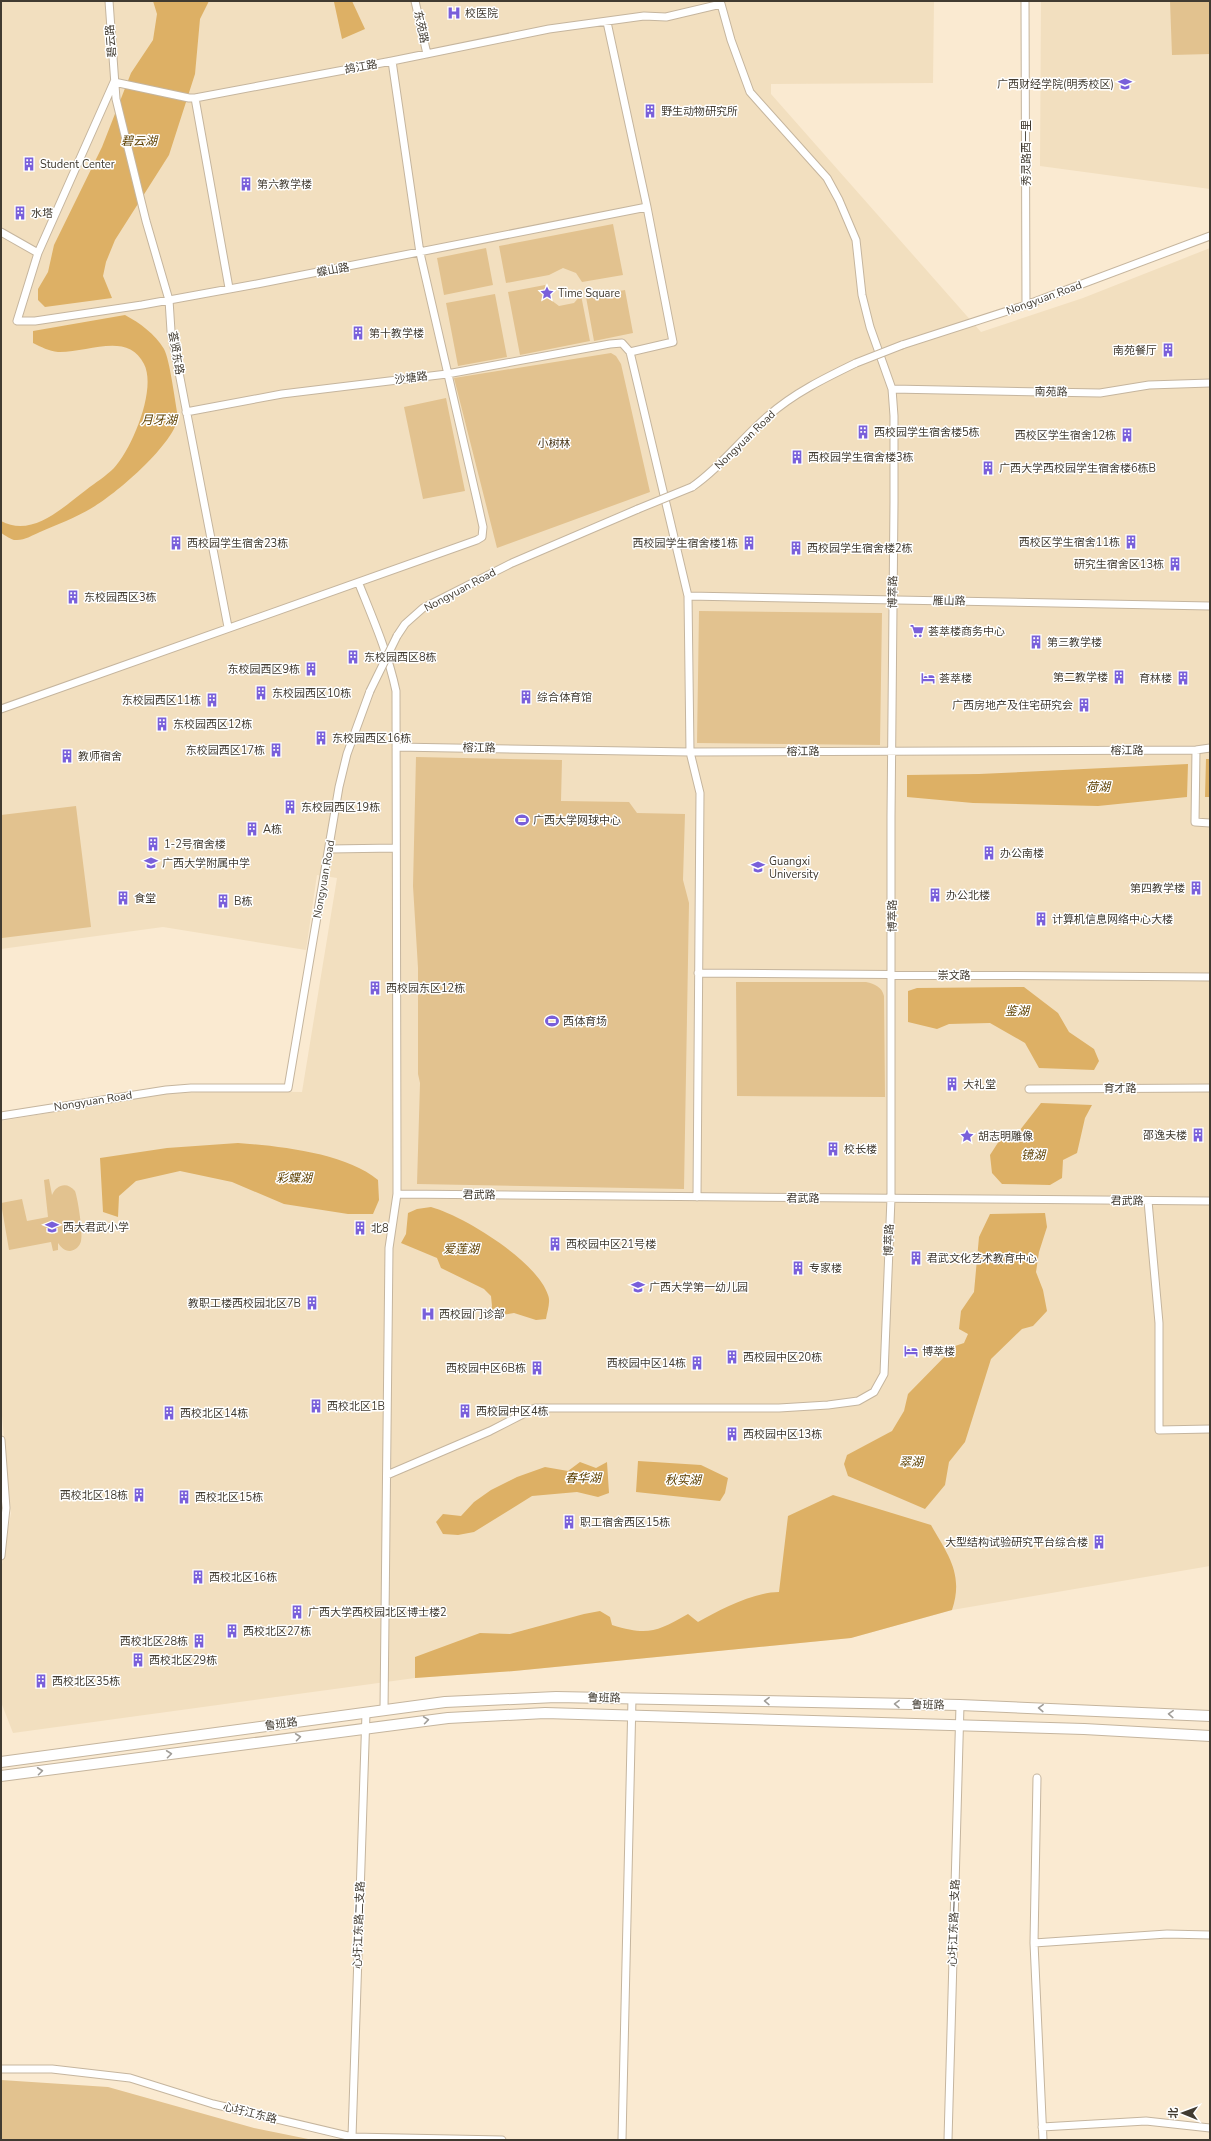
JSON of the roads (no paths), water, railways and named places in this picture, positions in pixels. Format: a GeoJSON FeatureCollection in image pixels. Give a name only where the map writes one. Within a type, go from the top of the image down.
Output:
{"type":"FeatureCollection","features":[{"type":"Feature","properties":{"kind":"main road","name":"鲁班路"},"geometry":{"type":"LineString","coordinates":[[1,1762],[384,1710],[453,1702],[556,1697],[960,1705],[1210,1716]]}},
{"type":"Feature","properties":{"kind":"main road","name":"鲁班路"},"geometry":{"type":"LineString","coordinates":[[1,1776],[448,1718],[546,1714],[1084,1729],[1210,1736]]}},
{"type":"Feature","properties":{"kind":"street","name":"碧云路"},"geometry":{"type":"LineString","coordinates":[[109,1],[114,82]]}},
{"type":"Feature","properties":{"kind":"street","name":"东苑路"},"geometry":{"type":"LineString","coordinates":[[415,1],[427,54]]}},
{"type":"Feature","properties":{"kind":"street","name":"秀灵路西一里"},"geometry":{"type":"LineString","coordinates":[[1025,1],[1026,305]]}},
{"type":"Feature","properties":{"kind":"street","name":"鸪江路"},"geometry":{"type":"LineString","coordinates":[[114,82],[192,98],[392,61],[549,29],[644,16],[666,17],[721,3]]}},
{"type":"Feature","properties":{"kind":"street","name":"博萃路"},"geometry":{"type":"LineString","coordinates":[[387,1475],[490,1431],[535,1408],[779,1408],[828,1406],[858,1401],[874,1392],[884,1374],[891,1198],[894,416],[892,389],[870,327],[862,295],[856,240],[839,200],[827,178],[750,92],[731,40],[721,3]]}},
{"type":"Feature","properties":{"kind":"street"},"geometry":{"type":"LineString","coordinates":[[608,22],[647,207],[673,342],[630,352],[688,596],[690,752],[700,793],[697,1197]]}},
{"type":"Feature","properties":{"kind":"street"},"geometry":{"type":"LineString","coordinates":[[1,709],[228,627],[359,584],[477,540],[484,533],[420,253],[392,61]]}},
{"type":"Feature","properties":{"kind":"street","name":"荟贤东路"},"geometry":{"type":"LineString","coordinates":[[114,82],[116,99],[146,221],[169,300],[171,331],[228,627]]}},
{"type":"Feature","properties":{"kind":"street"},"geometry":{"type":"LineString","coordinates":[[1,232],[38,253],[114,82]]}},
{"type":"Feature","properties":{"kind":"street"},"geometry":{"type":"LineString","coordinates":[[192,98],[228,288]]}},
{"type":"Feature","properties":{"kind":"street","name":"蝶山路"},"geometry":{"type":"LineString","coordinates":[[38,253],[17,321],[35,321],[169,300],[420,253],[647,207]]}},
{"type":"Feature","properties":{"kind":"street","name":"Nongyuan Road"},"geometry":{"type":"LineString","coordinates":[[1,1116],[166,1090],[192,1088],[288,1088],[330,849],[339,787],[347,754],[370,692],[397,636],[404,624],[423,608],[512,563],[692,487],[709,475],[763,421],[786,401],[817,382],[856,363],[902,345],[1026,305],[1210,236]]}},
{"type":"Feature","properties":{"kind":"street","name":"沙塘路"},"geometry":{"type":"LineString","coordinates":[[186,412],[282,394],[447,374],[610,344],[622,343],[630,352]]}},
{"type":"Feature","properties":{"kind":"street","name":"南苑路"},"geometry":{"type":"LineString","coordinates":[[892,389],[1100,393],[1149,385],[1210,383]]}},
{"type":"Feature","properties":{"kind":"street"},"geometry":{"type":"LineString","coordinates":[[359,584],[391,666],[396,691],[397,1194],[389,1248],[384,1710]]}},
{"type":"Feature","properties":{"kind":"street","name":"雁山路"},"geometry":{"type":"LineString","coordinates":[[688,596],[1210,606]]}},
{"type":"Feature","properties":{"kind":"street","name":"榕江路"},"geometry":{"type":"LineString","coordinates":[[396,747],[690,752],[1196,750],[1210,748]]}},
{"type":"Feature","properties":{"kind":"street"},"geometry":{"type":"LineString","coordinates":[[1196,750],[1195,822],[1210,823]]}},
{"type":"Feature","properties":{"kind":"street"},"geometry":{"type":"LineString","coordinates":[[330,849],[396,848]]}},
{"type":"Feature","properties":{"kind":"street","name":"崇文路"},"geometry":{"type":"LineString","coordinates":[[698,973],[1210,976]]}},
{"type":"Feature","properties":{"kind":"street","name":"育才路"},"geometry":{"type":"LineString","coordinates":[[1029,1089],[1210,1088]]}},
{"type":"Feature","properties":{"kind":"street","name":"君武路"},"geometry":{"type":"LineString","coordinates":[[397,1194],[1210,1201]]}},
{"type":"Feature","properties":{"kind":"street"},"geometry":{"type":"LineString","coordinates":[[1148,1201],[1159,1323],[1159,1430],[1210,1429]]}},
{"type":"Feature","properties":{"kind":"street"},"geometry":{"type":"LineString","coordinates":[[1,1440],[6,1508],[1,1556]]}},
{"type":"Feature","properties":{"kind":"street"},"geometry":{"type":"LineString","coordinates":[[622,2140],[632,1698]]}},
{"type":"Feature","properties":{"kind":"street","name":"心圩江东路一支路"},"geometry":{"type":"LineString","coordinates":[[948,2140],[961,1725],[960,1705]]}},
{"type":"Feature","properties":{"kind":"street","name":"心圩江东路二支路"},"geometry":{"type":"LineString","coordinates":[[352,2137],[366,1713]]}},
{"type":"Feature","properties":{"kind":"street"},"geometry":{"type":"LineString","coordinates":[[1037,1778],[1034,1942],[1043,2140]]}},
{"type":"Feature","properties":{"kind":"street"},"geometry":{"type":"LineString","coordinates":[[1034,1942],[1167,1934],[1210,1935]]}},
{"type":"Feature","properties":{"kind":"street","name":"心圩江东路"},"geometry":{"type":"LineString","coordinates":[[1,2069],[52,2069],[130,2078],[213,2104],[352,2137],[502,2140]]}},
{"type":"Feature","properties":{"kind":"street"},"geometry":{"type":"LineString","coordinates":[[1042,2127],[1146,2121],[1210,2128]]}},
{"type":"Feature","properties":{"kind":"water","name":"碧云湖"},"geometry":{"type":"Polygon","coordinates":[[[153,1],[209,1],[200,19],[195,74],[169,155],[115,240],[106,262],[103,276],[112,298],[45,307],[38,300],[38,289],[48,272],[54,245],[102,147],[131,73],[153,40],[157,14],[153,1]]]}},
{"type":"Feature","properties":{"kind":"water"},"geometry":{"type":"Polygon","coordinates":[[[329,1],[352,1],[365,29],[342,39],[334,2],[329,1]]]}},
{"type":"Feature","properties":{"kind":"water","name":"月牙湖"},"geometry":{"type":"Polygon","coordinates":[[[125,315],[147,329],[164,349],[170,371],[178,417],[175,428],[156,453],[131,479],[95,506],[82,514],[29,537],[20,540],[11,539],[1,533],[1,521],[13,525],[24,526],[46,519],[67,505],[114,468],[121,459],[135,433],[145,403],[147,388],[147,375],[144,364],[137,354],[128,348],[106,346],[58,352],[45,349],[33,343],[33,331],[125,315]]]}},
{"type":"Feature","properties":{"kind":"water"},"geometry":{"type":"Polygon","coordinates":[[[1206,759],[1210,759],[1210,797],[1205,797],[1206,759]]]}},
{"type":"Feature","properties":{"kind":"water","name":"荷湖"},"geometry":{"type":"Polygon","coordinates":[[[1188,764],[1187,797],[1098,806],[973,803],[907,797],[907,775],[979,774],[1188,764]]]}},
{"type":"Feature","properties":{"kind":"water","name":"鉴湖"},"geometry":{"type":"Polygon","coordinates":[[[1024,987],[1058,1013],[1069,1032],[1094,1049],[1099,1061],[1094,1070],[1039,1068],[1025,1043],[990,1023],[949,1024],[937,1029],[908,1022],[908,991],[917,988],[1024,987]]]}},
{"type":"Feature","properties":{"kind":"water","name":"镜湖"},"geometry":{"type":"Polygon","coordinates":[[[1041,1103],[1092,1105],[1085,1118],[1077,1153],[1063,1160],[1062,1178],[1050,1185],[1002,1184],[992,1173],[990,1155],[999,1141],[1020,1130],[1041,1103]]]}},
{"type":"Feature","properties":{"kind":"water","name":"彩蝶湖"},"geometry":{"type":"Polygon","coordinates":[[[238,1143],[273,1146],[311,1152],[348,1163],[364,1171],[378,1180],[379,1200],[373,1214],[348,1214],[284,1204],[232,1182],[180,1171],[136,1181],[119,1196],[118,1217],[103,1212],[100,1158],[167,1148],[238,1143]]]}},
{"type":"Feature","properties":{"kind":"water","name":"爱莲湖"},"geometry":{"type":"Polygon","coordinates":[[[431,1207],[445,1212],[480,1230],[498,1242],[530,1268],[541,1282],[549,1298],[546,1319],[536,1320],[514,1313],[489,1317],[492,1306],[491,1296],[484,1289],[441,1268],[437,1258],[401,1243],[406,1234],[408,1213],[417,1209],[431,1207]]]}},
{"type":"Feature","properties":{"kind":"water","name":"翠湖"},"geometry":{"type":"Polygon","coordinates":[[[1045,1213],[1047,1227],[1039,1252],[1036,1272],[1043,1290],[1047,1311],[1033,1326],[1022,1329],[991,1359],[965,1442],[949,1462],[945,1485],[925,1509],[848,1476],[844,1464],[847,1455],[892,1431],[904,1411],[908,1394],[955,1346],[964,1343],[968,1334],[959,1329],[961,1311],[974,1292],[979,1237],[990,1214],[1045,1213]]]}},
{"type":"Feature","properties":{"kind":"water","name":"秋实湖"},"geometry":{"type":"Polygon","coordinates":[[[638,1461],[701,1465],[728,1478],[725,1493],[720,1501],[636,1492],[638,1461]]]}},
{"type":"Feature","properties":{"kind":"water","name":"春华湖"},"geometry":{"type":"Polygon","coordinates":[[[580,1462],[596,1468],[607,1462],[609,1493],[598,1497],[577,1492],[532,1496],[474,1532],[458,1535],[443,1534],[436,1522],[443,1514],[461,1516],[474,1502],[491,1490],[517,1477],[545,1467],[568,1471],[580,1462]]]}},
{"type":"Feature","properties":{"kind":"water"},"geometry":{"type":"Polygon","coordinates":[[[833,1495],[931,1525],[948,1556],[955,1575],[956,1586],[952,1610],[851,1638],[514,1671],[415,1678],[415,1657],[480,1633],[510,1634],[600,1611],[610,1617],[612,1625],[643,1631],[652,1630],[668,1625],[688,1614],[698,1622],[726,1607],[748,1598],[779,1592],[788,1516],[833,1495]]]}},
{"type":"Feature","properties":{"kind":"place","name":"校医院"},"geometry":{"type":"Point","coordinates":[454,13]}},
{"type":"Feature","properties":{"kind":"place","name":"广西财经学院(明秀校区)"},"geometry":{"type":"Point","coordinates":[1125,84]}},
{"type":"Feature","properties":{"kind":"place","name":"野生动物研究所"},"geometry":{"type":"Point","coordinates":[650,111]}},
{"type":"Feature","properties":{"kind":"place","name":"Student Center"},"geometry":{"type":"Point","coordinates":[29,164]}},
{"type":"Feature","properties":{"kind":"place","name":"第六教学楼"},"geometry":{"type":"Point","coordinates":[246,184]}},
{"type":"Feature","properties":{"kind":"place","name":"水塔"},"geometry":{"type":"Point","coordinates":[20,213]}},
{"type":"Feature","properties":{"kind":"place","name":"Time Square"},"geometry":{"type":"Point","coordinates":[547,293]}},
{"type":"Feature","properties":{"kind":"place","name":"第十教学楼"},"geometry":{"type":"Point","coordinates":[358,333]}},
{"type":"Feature","properties":{"kind":"place","name":"南苑餐厅"},"geometry":{"type":"Point","coordinates":[1168,350]}},
{"type":"Feature","properties":{"kind":"place","name":"西校园学生宿舍楼5栋"},"geometry":{"type":"Point","coordinates":[863,432]}},
{"type":"Feature","properties":{"kind":"place","name":"西校区学生宿舍12栋"},"geometry":{"type":"Point","coordinates":[1127,435]}},
{"type":"Feature","properties":{"kind":"place","name":"西校园学生宿舍楼3栋"},"geometry":{"type":"Point","coordinates":[797,457]}},
{"type":"Feature","properties":{"kind":"place","name":"广西大学西校园学生宿舍楼6栋B"},"geometry":{"type":"Point","coordinates":[988,468]}},
{"type":"Feature","properties":{"kind":"place","name":"西校区学生宿舍11栋"},"geometry":{"type":"Point","coordinates":[1131,542]}},
{"type":"Feature","properties":{"kind":"place","name":"西校园学生宿舍23栋"},"geometry":{"type":"Point","coordinates":[176,543]}},
{"type":"Feature","properties":{"kind":"place","name":"西校园学生宿舍楼1栋"},"geometry":{"type":"Point","coordinates":[749,543]}},
{"type":"Feature","properties":{"kind":"place","name":"西校园学生宿舍楼2栋"},"geometry":{"type":"Point","coordinates":[796,548]}},
{"type":"Feature","properties":{"kind":"place","name":"研究生宿舍区13栋"},"geometry":{"type":"Point","coordinates":[1175,564]}},
{"type":"Feature","properties":{"kind":"place","name":"东校园西区3栋"},"geometry":{"type":"Point","coordinates":[73,597]}},
{"type":"Feature","properties":{"kind":"place","name":"荟萃楼商务中心"},"geometry":{"type":"Point","coordinates":[917,631]}},
{"type":"Feature","properties":{"kind":"place","name":"第三教学楼"},"geometry":{"type":"Point","coordinates":[1036,642]}},
{"type":"Feature","properties":{"kind":"place","name":"东校园西区8栋"},"geometry":{"type":"Point","coordinates":[353,657]}},
{"type":"Feature","properties":{"kind":"place","name":"东校园西区9栋"},"geometry":{"type":"Point","coordinates":[311,669]}},
{"type":"Feature","properties":{"kind":"place","name":"第二教学楼"},"geometry":{"type":"Point","coordinates":[1119,677]}},
{"type":"Feature","properties":{"kind":"place","name":"荟萃楼"},"geometry":{"type":"Point","coordinates":[928,678]}},
{"type":"Feature","properties":{"kind":"place","name":"育林楼"},"geometry":{"type":"Point","coordinates":[1183,678]}},
{"type":"Feature","properties":{"kind":"place","name":"东校园西区10栋"},"geometry":{"type":"Point","coordinates":[261,693]}},
{"type":"Feature","properties":{"kind":"place","name":"综合体育馆"},"geometry":{"type":"Point","coordinates":[526,697]}},
{"type":"Feature","properties":{"kind":"place","name":"东校园西区11栋"},"geometry":{"type":"Point","coordinates":[212,700]}},
{"type":"Feature","properties":{"kind":"place","name":"广西房地产及住宅研究会"},"geometry":{"type":"Point","coordinates":[1084,705]}},
{"type":"Feature","properties":{"kind":"place","name":"东校园西区12栋"},"geometry":{"type":"Point","coordinates":[162,724]}},
{"type":"Feature","properties":{"kind":"place","name":"东校园西区16栋"},"geometry":{"type":"Point","coordinates":[321,738]}},
{"type":"Feature","properties":{"kind":"place","name":"东校园西区17栋"},"geometry":{"type":"Point","coordinates":[276,750]}},
{"type":"Feature","properties":{"kind":"place","name":"教师宿舍"},"geometry":{"type":"Point","coordinates":[67,756]}},
{"type":"Feature","properties":{"kind":"place","name":"东校园西区19栋"},"geometry":{"type":"Point","coordinates":[290,807]}},
{"type":"Feature","properties":{"kind":"place","name":"广西大学网球中心"},"geometry":{"type":"Point","coordinates":[522,820]}},
{"type":"Feature","properties":{"kind":"place","name":"A栋"},"geometry":{"type":"Point","coordinates":[252,829]}},
{"type":"Feature","properties":{"kind":"place","name":"1-2号宿舍楼"},"geometry":{"type":"Point","coordinates":[153,844]}},
{"type":"Feature","properties":{"kind":"place","name":"办公南楼"},"geometry":{"type":"Point","coordinates":[989,853]}},
{"type":"Feature","properties":{"kind":"place","name":"广西大学附属中学"},"geometry":{"type":"Point","coordinates":[151,863]}},
{"type":"Feature","properties":{"kind":"place","name":"Guangxi University"},"geometry":{"type":"Point","coordinates":[758,867]}},
{"type":"Feature","properties":{"kind":"place","name":"第四教学楼"},"geometry":{"type":"Point","coordinates":[1196,888]}},
{"type":"Feature","properties":{"kind":"place","name":"办公北楼"},"geometry":{"type":"Point","coordinates":[935,895]}},
{"type":"Feature","properties":{"kind":"place","name":"食堂"},"geometry":{"type":"Point","coordinates":[123,898]}},
{"type":"Feature","properties":{"kind":"place","name":"B栋"},"geometry":{"type":"Point","coordinates":[223,901]}},
{"type":"Feature","properties":{"kind":"place","name":"计算机信息网络中心大楼"},"geometry":{"type":"Point","coordinates":[1041,919]}},
{"type":"Feature","properties":{"kind":"place","name":"西校园东区12栋"},"geometry":{"type":"Point","coordinates":[375,988]}},
{"type":"Feature","properties":{"kind":"place","name":"西体育场"},"geometry":{"type":"Point","coordinates":[552,1021]}},
{"type":"Feature","properties":{"kind":"place","name":"大礼堂"},"geometry":{"type":"Point","coordinates":[952,1084]}},
{"type":"Feature","properties":{"kind":"place","name":"邵逸夫楼"},"geometry":{"type":"Point","coordinates":[1198,1135]}},
{"type":"Feature","properties":{"kind":"place","name":"胡志明雕像"},"geometry":{"type":"Point","coordinates":[967,1136]}},
{"type":"Feature","properties":{"kind":"place","name":"校长楼"},"geometry":{"type":"Point","coordinates":[833,1149]}},
{"type":"Feature","properties":{"kind":"place","name":"西大君武小学"},"geometry":{"type":"Point","coordinates":[52,1227]}},
{"type":"Feature","properties":{"kind":"place","name":"北8"},"geometry":{"type":"Point","coordinates":[360,1228]}},
{"type":"Feature","properties":{"kind":"place","name":"西校园中区21号楼"},"geometry":{"type":"Point","coordinates":[555,1244]}},
{"type":"Feature","properties":{"kind":"place","name":"君武文化艺术教育中心"},"geometry":{"type":"Point","coordinates":[916,1258]}},
{"type":"Feature","properties":{"kind":"place","name":"专家楼"},"geometry":{"type":"Point","coordinates":[798,1268]}},
{"type":"Feature","properties":{"kind":"place","name":"广西大学第一幼儿园"},"geometry":{"type":"Point","coordinates":[638,1287]}},
{"type":"Feature","properties":{"kind":"place","name":"教职工楼西校园北区7B"},"geometry":{"type":"Point","coordinates":[312,1303]}},
{"type":"Feature","properties":{"kind":"place","name":"西校园门诊部"},"geometry":{"type":"Point","coordinates":[428,1314]}},
{"type":"Feature","properties":{"kind":"place","name":"博萃楼"},"geometry":{"type":"Point","coordinates":[911,1351]}},
{"type":"Feature","properties":{"kind":"place","name":"西校园中区20栋"},"geometry":{"type":"Point","coordinates":[732,1357]}},
{"type":"Feature","properties":{"kind":"place","name":"西校园中区14栋"},"geometry":{"type":"Point","coordinates":[697,1363]}},
{"type":"Feature","properties":{"kind":"place","name":"西校园中区6B栋"},"geometry":{"type":"Point","coordinates":[537,1368]}},
{"type":"Feature","properties":{"kind":"place","name":"西校北区1B"},"geometry":{"type":"Point","coordinates":[316,1406]}},
{"type":"Feature","properties":{"kind":"place","name":"西校园中区4栋"},"geometry":{"type":"Point","coordinates":[465,1411]}},
{"type":"Feature","properties":{"kind":"place","name":"西校北区14栋"},"geometry":{"type":"Point","coordinates":[169,1413]}},
{"type":"Feature","properties":{"kind":"place","name":"西校园中区13栋"},"geometry":{"type":"Point","coordinates":[732,1434]}},
{"type":"Feature","properties":{"kind":"place","name":"西校北区18栋"},"geometry":{"type":"Point","coordinates":[139,1495]}},
{"type":"Feature","properties":{"kind":"place","name":"西校北区15栋"},"geometry":{"type":"Point","coordinates":[184,1497]}},
{"type":"Feature","properties":{"kind":"place","name":"职工宿舍西区15栋"},"geometry":{"type":"Point","coordinates":[569,1522]}},
{"type":"Feature","properties":{"kind":"place","name":"大型结构试验研究平台综合楼"},"geometry":{"type":"Point","coordinates":[1099,1542]}},
{"type":"Feature","properties":{"kind":"place","name":"西校北区16栋"},"geometry":{"type":"Point","coordinates":[198,1577]}},
{"type":"Feature","properties":{"kind":"place","name":"广西大学西校园北区博士楼2"},"geometry":{"type":"Point","coordinates":[297,1612]}},
{"type":"Feature","properties":{"kind":"place","name":"西校北区27栋"},"geometry":{"type":"Point","coordinates":[232,1631]}},
{"type":"Feature","properties":{"kind":"place","name":"西校北区28栋"},"geometry":{"type":"Point","coordinates":[199,1641]}},
{"type":"Feature","properties":{"kind":"place","name":"西校北区29栋"},"geometry":{"type":"Point","coordinates":[138,1660]}},
{"type":"Feature","properties":{"kind":"place","name":"西校北区35栋"},"geometry":{"type":"Point","coordinates":[41,1681]}},
{"type":"Feature","properties":{"kind":"park label","name":"小树林"},"geometry":{"type":"Point","coordinates":[554,443]}}]}
